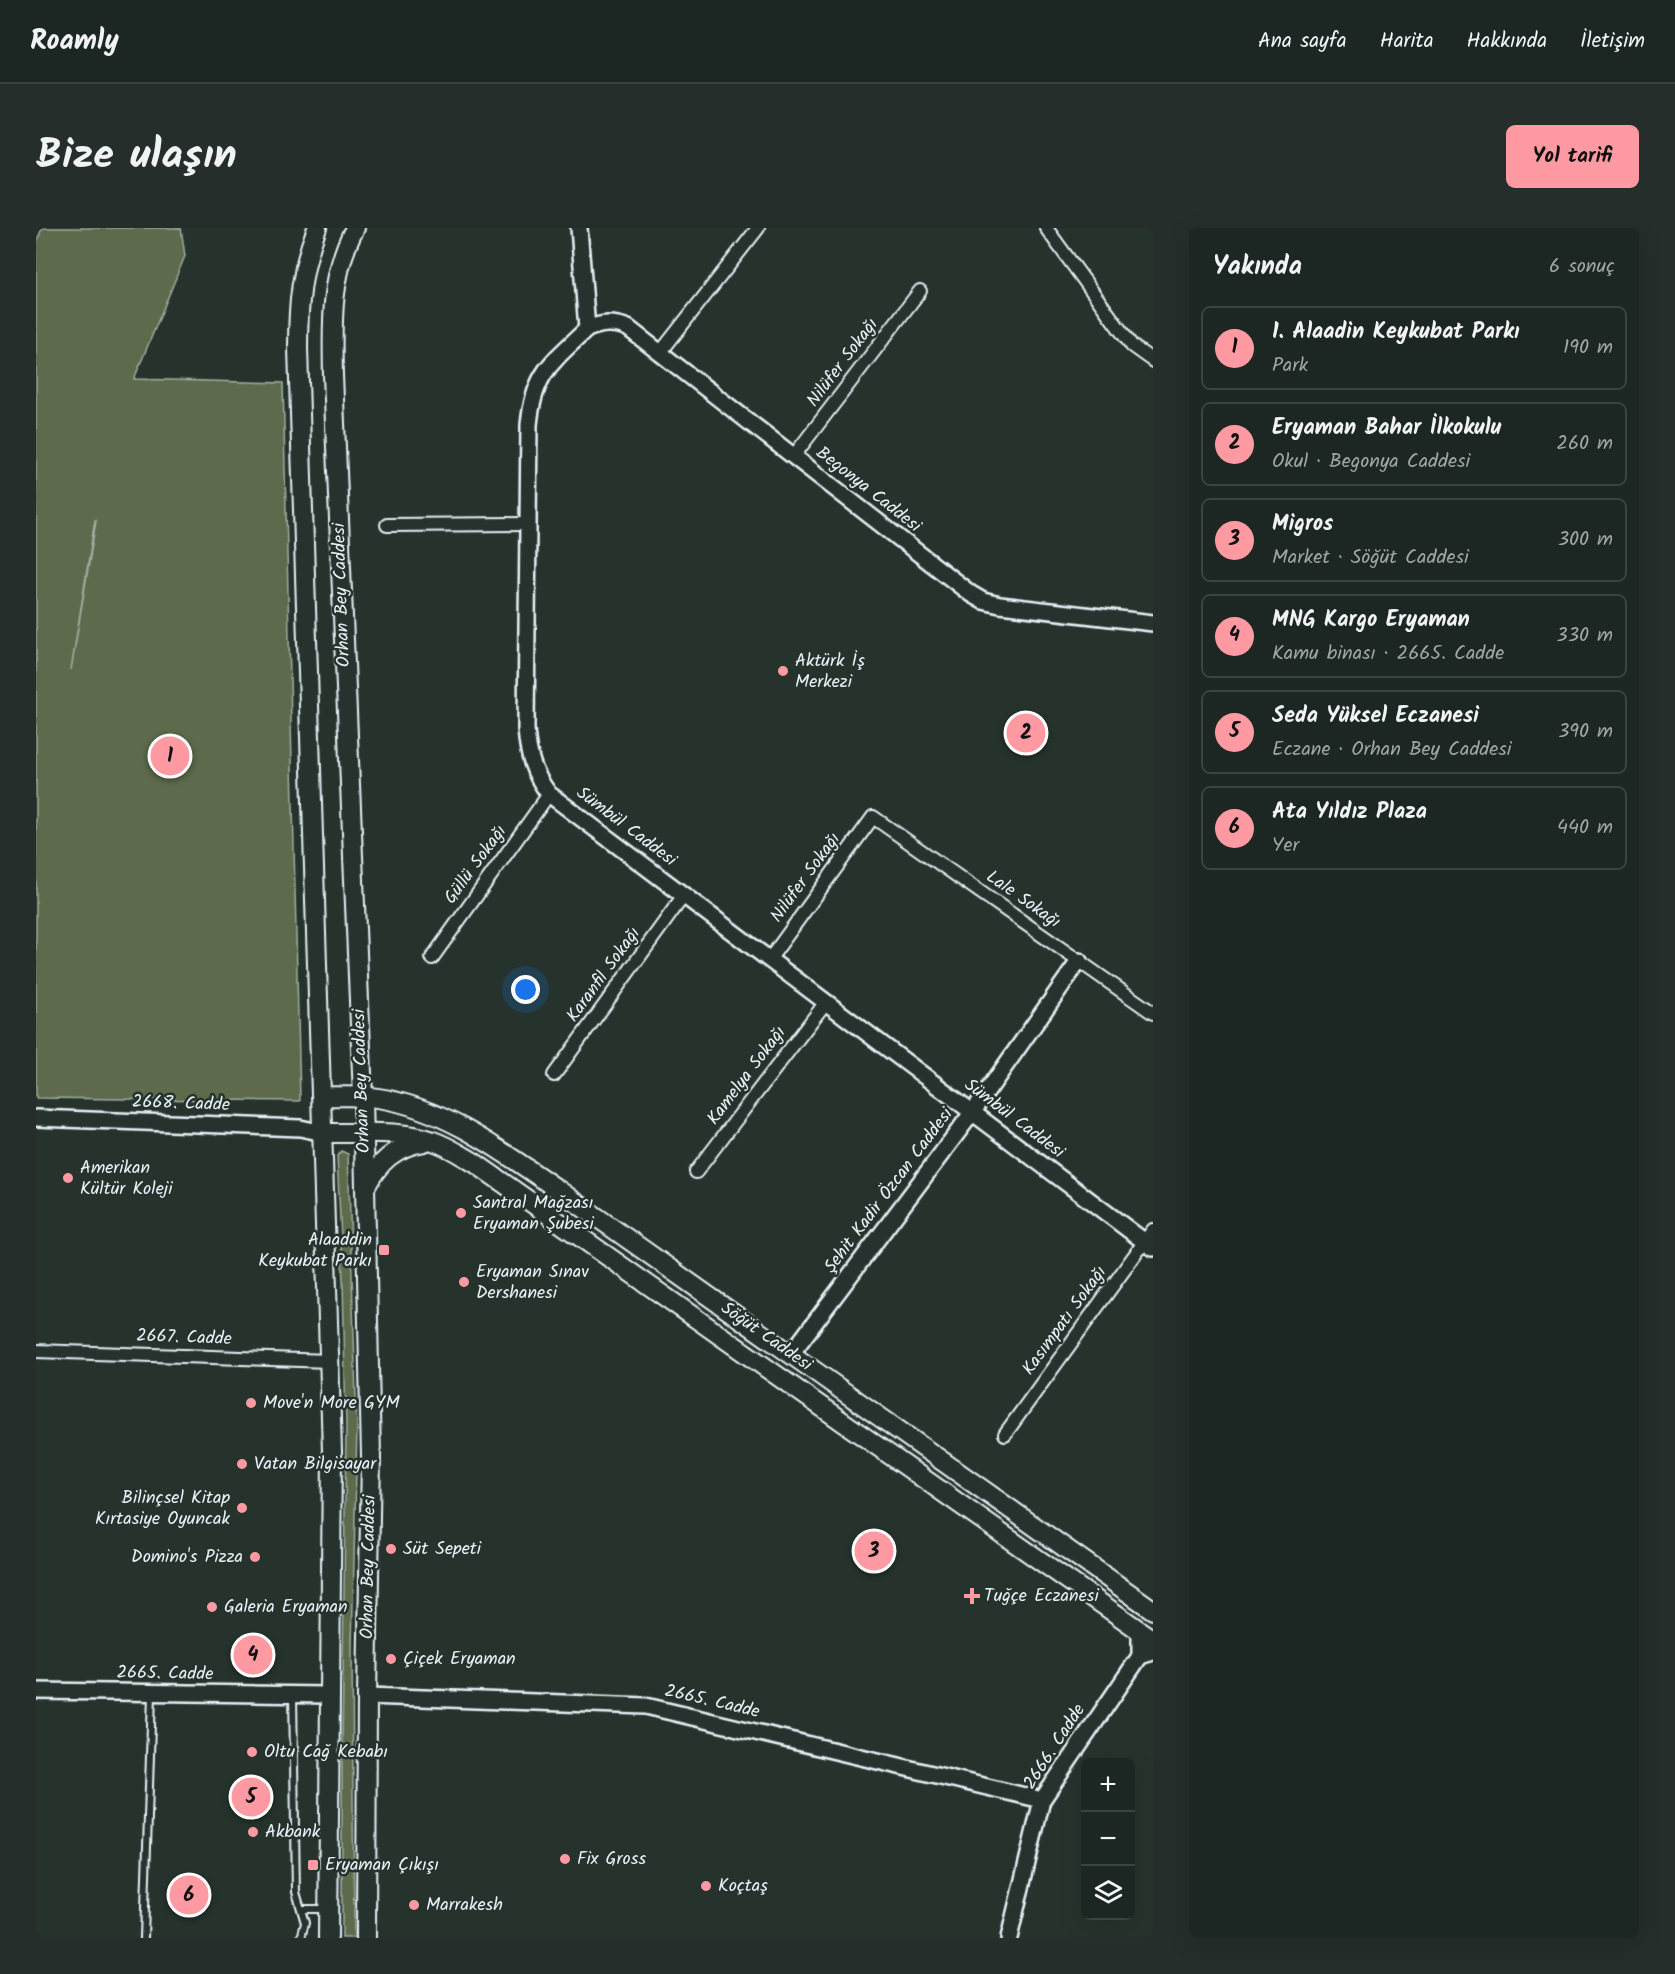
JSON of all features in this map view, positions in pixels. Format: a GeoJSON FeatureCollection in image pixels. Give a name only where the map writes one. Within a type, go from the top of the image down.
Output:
{"type":"FeatureCollection","features":[{"type":"Feature","properties":{"kind":"main road","name":"Orhan Bey Caddesi"},"geometry":{"type":"LineString","coordinates":[[317,228],[307,253],[301,281],[298,348],[323,1096],[332,1450],[328,1938]]}},
{"type":"Feature","properties":{"kind":"main road","name":"Orhan Bey Caddesi"},"geometry":{"type":"LineString","coordinates":[[355,228],[342,258],[334,294],[333,375],[363,1097],[372,1456],[367,1696],[366,1938]]}},
{"type":"Feature","properties":{"kind":"main road","name":"Söğüt Caddesi"},"geometry":{"type":"LineString","coordinates":[[323,1096],[378,1098],[411,1107],[450,1122],[477,1136],[557,1189],[1153,1611]]}},
{"type":"Feature","properties":{"kind":"main road","name":"Söğüt Caddesi"},"geometry":{"type":"LineString","coordinates":[[324,1133],[410,1136],[433,1141],[449,1148],[504,1182],[1146,1635]]}},
{"type":"Feature","properties":{"kind":"main road"},"geometry":{"type":"LineString","coordinates":[[365,1188],[383,1161],[396,1151],[412,1144],[433,1141]]}},
{"type":"Feature","properties":{"kind":"main road"},"geometry":{"type":"LineString","coordinates":[[1146,1635],[1153,1611]]}},
{"type":"Feature","properties":{"kind":"street"},"geometry":{"type":"LineString","coordinates":[[579,228],[587,329]]}},
{"type":"Feature","properties":{"kind":"street"},"geometry":{"type":"LineString","coordinates":[[660,352],[758,228]]}},
{"type":"Feature","properties":{"kind":"street"},"geometry":{"type":"LineString","coordinates":[[1046,228],[1132,346],[1153,361]]}},
{"type":"Feature","properties":{"kind":"street","name":"Nilüfer Sokağı"},"geometry":{"type":"LineString","coordinates":[[793,457],[920,291]]}},
{"type":"Feature","properties":{"kind":"street","name":"Begonya Caddesi"},"geometry":{"type":"LineString","coordinates":[[587,329],[608,323],[628,328],[983,601],[1153,623]]}},
{"type":"Feature","properties":{"kind":"street","name":"Sümbül Caddesi"},"geometry":{"type":"LineString","coordinates":[[587,329],[549,366],[534,392],[529,425],[527,748],[531,765],[539,781],[549,794],[972,1113],[1150,1240]]}},
{"type":"Feature","properties":{"kind":"street"},"geometry":{"type":"LineString","coordinates":[[387,525],[528,524]]}},
{"type":"Feature","properties":{"kind":"street","name":"Güllü Sokağı"},"geometry":{"type":"LineString","coordinates":[[432,958],[549,794]]}},
{"type":"Feature","properties":{"kind":"street","name":"Nilüfer Sokağı"},"geometry":{"type":"LineString","coordinates":[[769,960],[873,817]]}},
{"type":"Feature","properties":{"kind":"street","name":"Lale Sokağı"},"geometry":{"type":"LineString","coordinates":[[873,817],[1153,1013]]}},
{"type":"Feature","properties":{"kind":"street","name":"Karanfil Sokağı"},"geometry":{"type":"LineString","coordinates":[[554,1075],[684,895]]}},
{"type":"Feature","properties":{"kind":"street","name":"Şehit Kadir Özcan Caddesi"},"geometry":{"type":"LineString","coordinates":[[791,1354],[972,1113],[1079,961]]}},
{"type":"Feature","properties":{"kind":"street","name":"Kamelya Sokağı"},"geometry":{"type":"LineString","coordinates":[[696,1172],[826,1002]]}},
{"type":"Feature","properties":{"kind":"street","name":"2668. Cadde"},"geometry":{"type":"LineString","coordinates":[[36,1118],[300,1128],[324,1133]]}},
{"type":"Feature","properties":{"kind":"street","name":"Kasımpatı Sokağı"},"geometry":{"type":"LineString","coordinates":[[1005,1434],[1150,1240]]}},
{"type":"Feature","properties":{"kind":"street","name":"2667. Cadde"},"geometry":{"type":"LineString","coordinates":[[36,1351],[330,1361]]}},
{"type":"Feature","properties":{"kind":"street","name":"2666. Cadde"},"geometry":{"type":"LineString","coordinates":[[1009,1938],[1042,1800],[1146,1654],[1146,1635]]}},
{"type":"Feature","properties":{"kind":"street","name":"2665. Cadde"},"geometry":{"type":"LineString","coordinates":[[36,1691],[329,1695]]}},
{"type":"Feature","properties":{"kind":"street","name":"2665. Cadde"},"geometry":{"type":"LineString","coordinates":[[367,1696],[646,1706],[1042,1800]]}},
{"type":"Feature","properties":{"kind":"lane"},"geometry":{"type":"LineString","coordinates":[[144,1938],[152,1694]]}},
{"type":"Feature","properties":{"kind":"lane"},"geometry":{"type":"LineString","coordinates":[[293,1695],[295,1885],[305,1923],[301,1938]]}},
{"type":"Feature","properties":{"kind":"lane"},"geometry":{"type":"LineString","coordinates":[[302,1909],[328,1909]]}},
{"type":"Feature","properties":{"kind":"green space"},"geometry":{"type":"Polygon","coordinates":[[[42,228],[181,228],[185,256],[134,379],[283,383],[300,1101],[36,1098],[36,244],[42,228]],[[95,520],[71,670],[96,521],[95,520]]]}},
{"type":"Feature","properties":{"kind":"green space"},"geometry":{"type":"Polygon","coordinates":[[[341,1151],[348,1154],[357,1428],[352,1647],[354,1938],[342,1938],[346,1428],[343,1280],[337,1156],[341,1151]]]}},
{"type":"Feature","properties":{"kind":"place","name":"Aktürk İş Merkezi"},"geometry":{"type":"Point","coordinates":[783,671]}},
{"type":"Feature","properties":{"kind":"place","name":"Eryaman Bahar İlkokulu"},"geometry":{"type":"Point","coordinates":[1026,733]}},
{"type":"Feature","properties":{"kind":"place","name":"1. Alaadin Keykubat Parkı"},"geometry":{"type":"Point","coordinates":[170,756]}},
{"type":"Feature","properties":{"kind":"place","name":"Amerikan Kültür Koleji"},"geometry":{"type":"Point","coordinates":[68,1178]}},
{"type":"Feature","properties":{"kind":"place","name":"Santral Mağzası Eryaman Şubesi"},"geometry":{"type":"Point","coordinates":[461,1213]}},
{"type":"Feature","properties":{"kind":"place","name":"Alaaddin Keykubat Parkı"},"geometry":{"type":"Point","coordinates":[384,1250]}},
{"type":"Feature","properties":{"kind":"place","name":"Eryaman Sınav Dershanesi"},"geometry":{"type":"Point","coordinates":[464,1282]}},
{"type":"Feature","properties":{"kind":"place","name":"Move'n More GYM"},"geometry":{"type":"Point","coordinates":[251,1403]}},
{"type":"Feature","properties":{"kind":"place","name":"Vatan Bilgisayar"},"geometry":{"type":"Point","coordinates":[242,1464]}},
{"type":"Feature","properties":{"kind":"place","name":"Bilinçsel Kitap Kırtasiye Oyuncak"},"geometry":{"type":"Point","coordinates":[242,1508]}},
{"type":"Feature","properties":{"kind":"place","name":"Süt Sepeti"},"geometry":{"type":"Point","coordinates":[391,1549]}},
{"type":"Feature","properties":{"kind":"place","name":"Migros"},"geometry":{"type":"Point","coordinates":[874,1551]}},
{"type":"Feature","properties":{"kind":"place","name":"Domino's Pizza"},"geometry":{"type":"Point","coordinates":[255,1557]}},
{"type":"Feature","properties":{"kind":"place","name":"Tuğçe Eczanesi"},"geometry":{"type":"Point","coordinates":[972,1596]}},
{"type":"Feature","properties":{"kind":"place","name":"Galeria Eryaman"},"geometry":{"type":"Point","coordinates":[212,1607]}},
{"type":"Feature","properties":{"kind":"place","name":"MNG Kargo Eryaman"},"geometry":{"type":"Point","coordinates":[253,1655]}},
{"type":"Feature","properties":{"kind":"place","name":"Çiçek Eryaman"},"geometry":{"type":"Point","coordinates":[391,1659]}},
{"type":"Feature","properties":{"kind":"place","name":"Oltu Cağ Kebabı"},"geometry":{"type":"Point","coordinates":[252,1752]}},
{"type":"Feature","properties":{"kind":"place","name":"Seda Yüksel Eczanesi"},"geometry":{"type":"Point","coordinates":[251,1797]}},
{"type":"Feature","properties":{"kind":"place","name":"Akbank"},"geometry":{"type":"Point","coordinates":[253,1832]}},
{"type":"Feature","properties":{"kind":"place","name":"Fix Gross"},"geometry":{"type":"Point","coordinates":[565,1859]}},
{"type":"Feature","properties":{"kind":"place","name":"Eryaman Çıkışı"},"geometry":{"type":"Point","coordinates":[313,1865]}},
{"type":"Feature","properties":{"kind":"place","name":"Koçtaş"},"geometry":{"type":"Point","coordinates":[706,1886]}},
{"type":"Feature","properties":{"kind":"place","name":"Ata Yıldız Plaza"},"geometry":{"type":"Point","coordinates":[189,1895]}},
{"type":"Feature","properties":{"kind":"place","name":"Marrakesh"},"geometry":{"type":"Point","coordinates":[414,1905]}}]}
